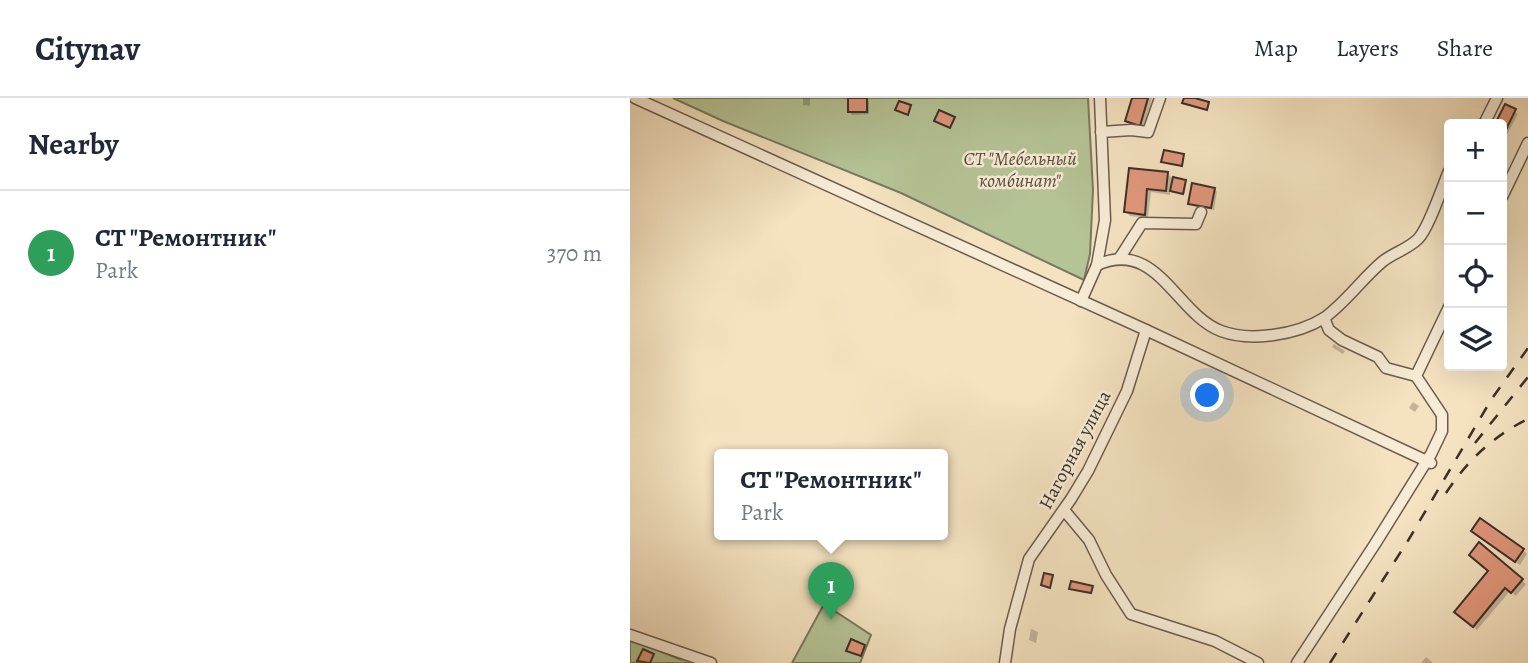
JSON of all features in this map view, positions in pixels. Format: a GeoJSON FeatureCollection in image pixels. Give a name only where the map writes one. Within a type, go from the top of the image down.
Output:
{"type":"FeatureCollection","features":[{"type":"Feature","properties":{"kind":"street"},"geometry":{"type":"LineString","coordinates":[[635,98],[1146,330],[1428,462]]}},
{"type":"Feature","properties":{"kind":"street"},"geometry":{"type":"LineString","coordinates":[[1081,301],[1097,265],[1105,220],[1100,98]]}},
{"type":"Feature","properties":{"kind":"street"},"geometry":{"type":"LineString","coordinates":[[1101,132],[1148,132],[1160,98]]}},
{"type":"Feature","properties":{"kind":"street"},"geometry":{"type":"LineString","coordinates":[[1486,119],[1497,98]]}},
{"type":"Feature","properties":{"kind":"street"},"geometry":{"type":"LineString","coordinates":[[1507,186],[1528,142]]}},
{"type":"Feature","properties":{"kind":"street"},"geometry":{"type":"LineString","coordinates":[[1097,265],[1119,258],[1136,262],[1157,274],[1203,320],[1226,332],[1252,338],[1299,328],[1324,318],[1384,261],[1418,239],[1444,182]]}},
{"type":"Feature","properties":{"kind":"street"},"geometry":{"type":"LineString","coordinates":[[1119,258],[1142,223],[1196,224],[1202,212]]}},
{"type":"Feature","properties":{"kind":"street"},"geometry":{"type":"LineString","coordinates":[[1416,376],[1449,308]]}},
{"type":"Feature","properties":{"kind":"street"},"geometry":{"type":"LineString","coordinates":[[1297,663],[1428,462],[1442,431],[1442,415],[1416,376],[1386,368],[1378,357],[1329,330],[1324,318]]}},
{"type":"Feature","properties":{"kind":"street","name":"Нагорная улица"},"geometry":{"type":"LineString","coordinates":[[1005,663],[1010,629],[1029,559],[1088,471],[1127,391],[1146,330]]}},
{"type":"Feature","properties":{"kind":"street"},"geometry":{"type":"LineString","coordinates":[[1064,510],[1089,540],[1105,575],[1131,614],[1215,641],[1252,662]]}},
{"type":"Feature","properties":{"kind":"street"},"geometry":{"type":"LineString","coordinates":[[630,635],[711,663]]}},
{"type":"Feature","properties":{"kind":"street"},"geometry":{"type":"LineString","coordinates":[[671,663],[677,652]]}},
{"type":"Feature","properties":{"kind":"green space","name":"СТ \"Мебельный комбинат\""},"geometry":{"type":"Polygon","coordinates":[[[673,98],[1088,98],[1093,190],[1090,254],[1084,280],[901,193],[673,98]]]}},
{"type":"Feature","properties":{"kind":"green space"},"geometry":{"type":"Polygon","coordinates":[[[824,604],[871,635],[860,663],[792,663],[824,604]]]}},
{"type":"Feature","properties":{"kind":"green space"},"geometry":{"type":"Polygon","coordinates":[[[630,639],[679,659],[703,663],[630,663],[630,639]]]}},
{"type":"Feature","properties":{"kind":"building"},"geometry":{"type":"Polygon","coordinates":[[[848,98],[867,98],[867,112],[848,112],[848,98]]]}},
{"type":"Feature","properties":{"kind":"building"},"geometry":{"type":"Polygon","coordinates":[[[1132,98],[1148,98],[1140,126],[1125,121],[1132,98]]]}},
{"type":"Feature","properties":{"kind":"building"},"geometry":{"type":"Polygon","coordinates":[[[1184,98],[1209,102],[1207,110],[1182,103],[1184,98]]]}},
{"type":"Feature","properties":{"kind":"building"},"geometry":{"type":"Polygon","coordinates":[[[899,101],[911,105],[908,115],[895,110],[899,101]]]}},
{"type":"Feature","properties":{"kind":"building"},"geometry":{"type":"Polygon","coordinates":[[[1505,104],[1516,109],[1507,128],[1507,119],[1498,119],[1505,104]]]}},
{"type":"Feature","properties":{"kind":"building"},"geometry":{"type":"Polygon","coordinates":[[[939,110],[955,117],[950,128],[934,121],[939,110]]]}},
{"type":"Feature","properties":{"kind":"building"},"geometry":{"type":"Polygon","coordinates":[[[1164,150],[1184,154],[1182,166],[1161,162],[1164,150]]]}},
{"type":"Feature","properties":{"kind":"building"},"geometry":{"type":"Polygon","coordinates":[[[1129,168],[1168,172],[1166,191],[1147,189],[1145,215],[1124,212],[1129,168]]]}},
{"type":"Feature","properties":{"kind":"building"},"geometry":{"type":"Polygon","coordinates":[[[1173,177],[1186,180],[1183,194],[1170,191],[1173,177]]]}},
{"type":"Feature","properties":{"kind":"building"},"geometry":{"type":"Polygon","coordinates":[[[1192,183],[1215,188],[1211,208],[1188,204],[1192,183]]]}},
{"type":"Feature","properties":{"kind":"building"},"geometry":{"type":"Polygon","coordinates":[[[1480,518],[1524,549],[1515,562],[1471,531],[1480,518]]]}},
{"type":"Feature","properties":{"kind":"building"},"geometry":{"type":"Polygon","coordinates":[[[1479,542],[1523,579],[1511,593],[1505,588],[1473,627],[1454,612],[1488,571],[1469,555],[1479,542]]]}},
{"type":"Feature","properties":{"kind":"building"},"geometry":{"type":"Polygon","coordinates":[[[1044,573],[1053,575],[1050,588],[1041,585],[1044,573]]]}},
{"type":"Feature","properties":{"kind":"building"},"geometry":{"type":"Polygon","coordinates":[[[1071,581],[1093,586],[1091,593],[1069,589],[1071,581]]]}},
{"type":"Feature","properties":{"kind":"building"},"geometry":{"type":"Polygon","coordinates":[[[851,639],[865,645],[861,656],[846,651],[851,639]]]}},
{"type":"Feature","properties":{"kind":"building"},"geometry":{"type":"Polygon","coordinates":[[[643,649],[654,654],[650,663],[637,661],[643,649]]]}},
{"type":"Feature","properties":{"kind":"railway"},"geometry":{"type":"LineString","coordinates":[[1330,663],[1409,539],[1491,400],[1528,348]]}},
{"type":"Feature","properties":{"kind":"railway"},"geometry":{"type":"LineString","coordinates":[[1475,443],[1528,377]]}},
{"type":"Feature","properties":{"kind":"railway"},"geometry":{"type":"LineString","coordinates":[[1446,493],[1482,450],[1503,433],[1528,419]]}},
{"type":"Feature","properties":{"kind":"place","name":"СТ \"Ремонтник\""},"geometry":{"type":"Point","coordinates":[831,620]}}]}
